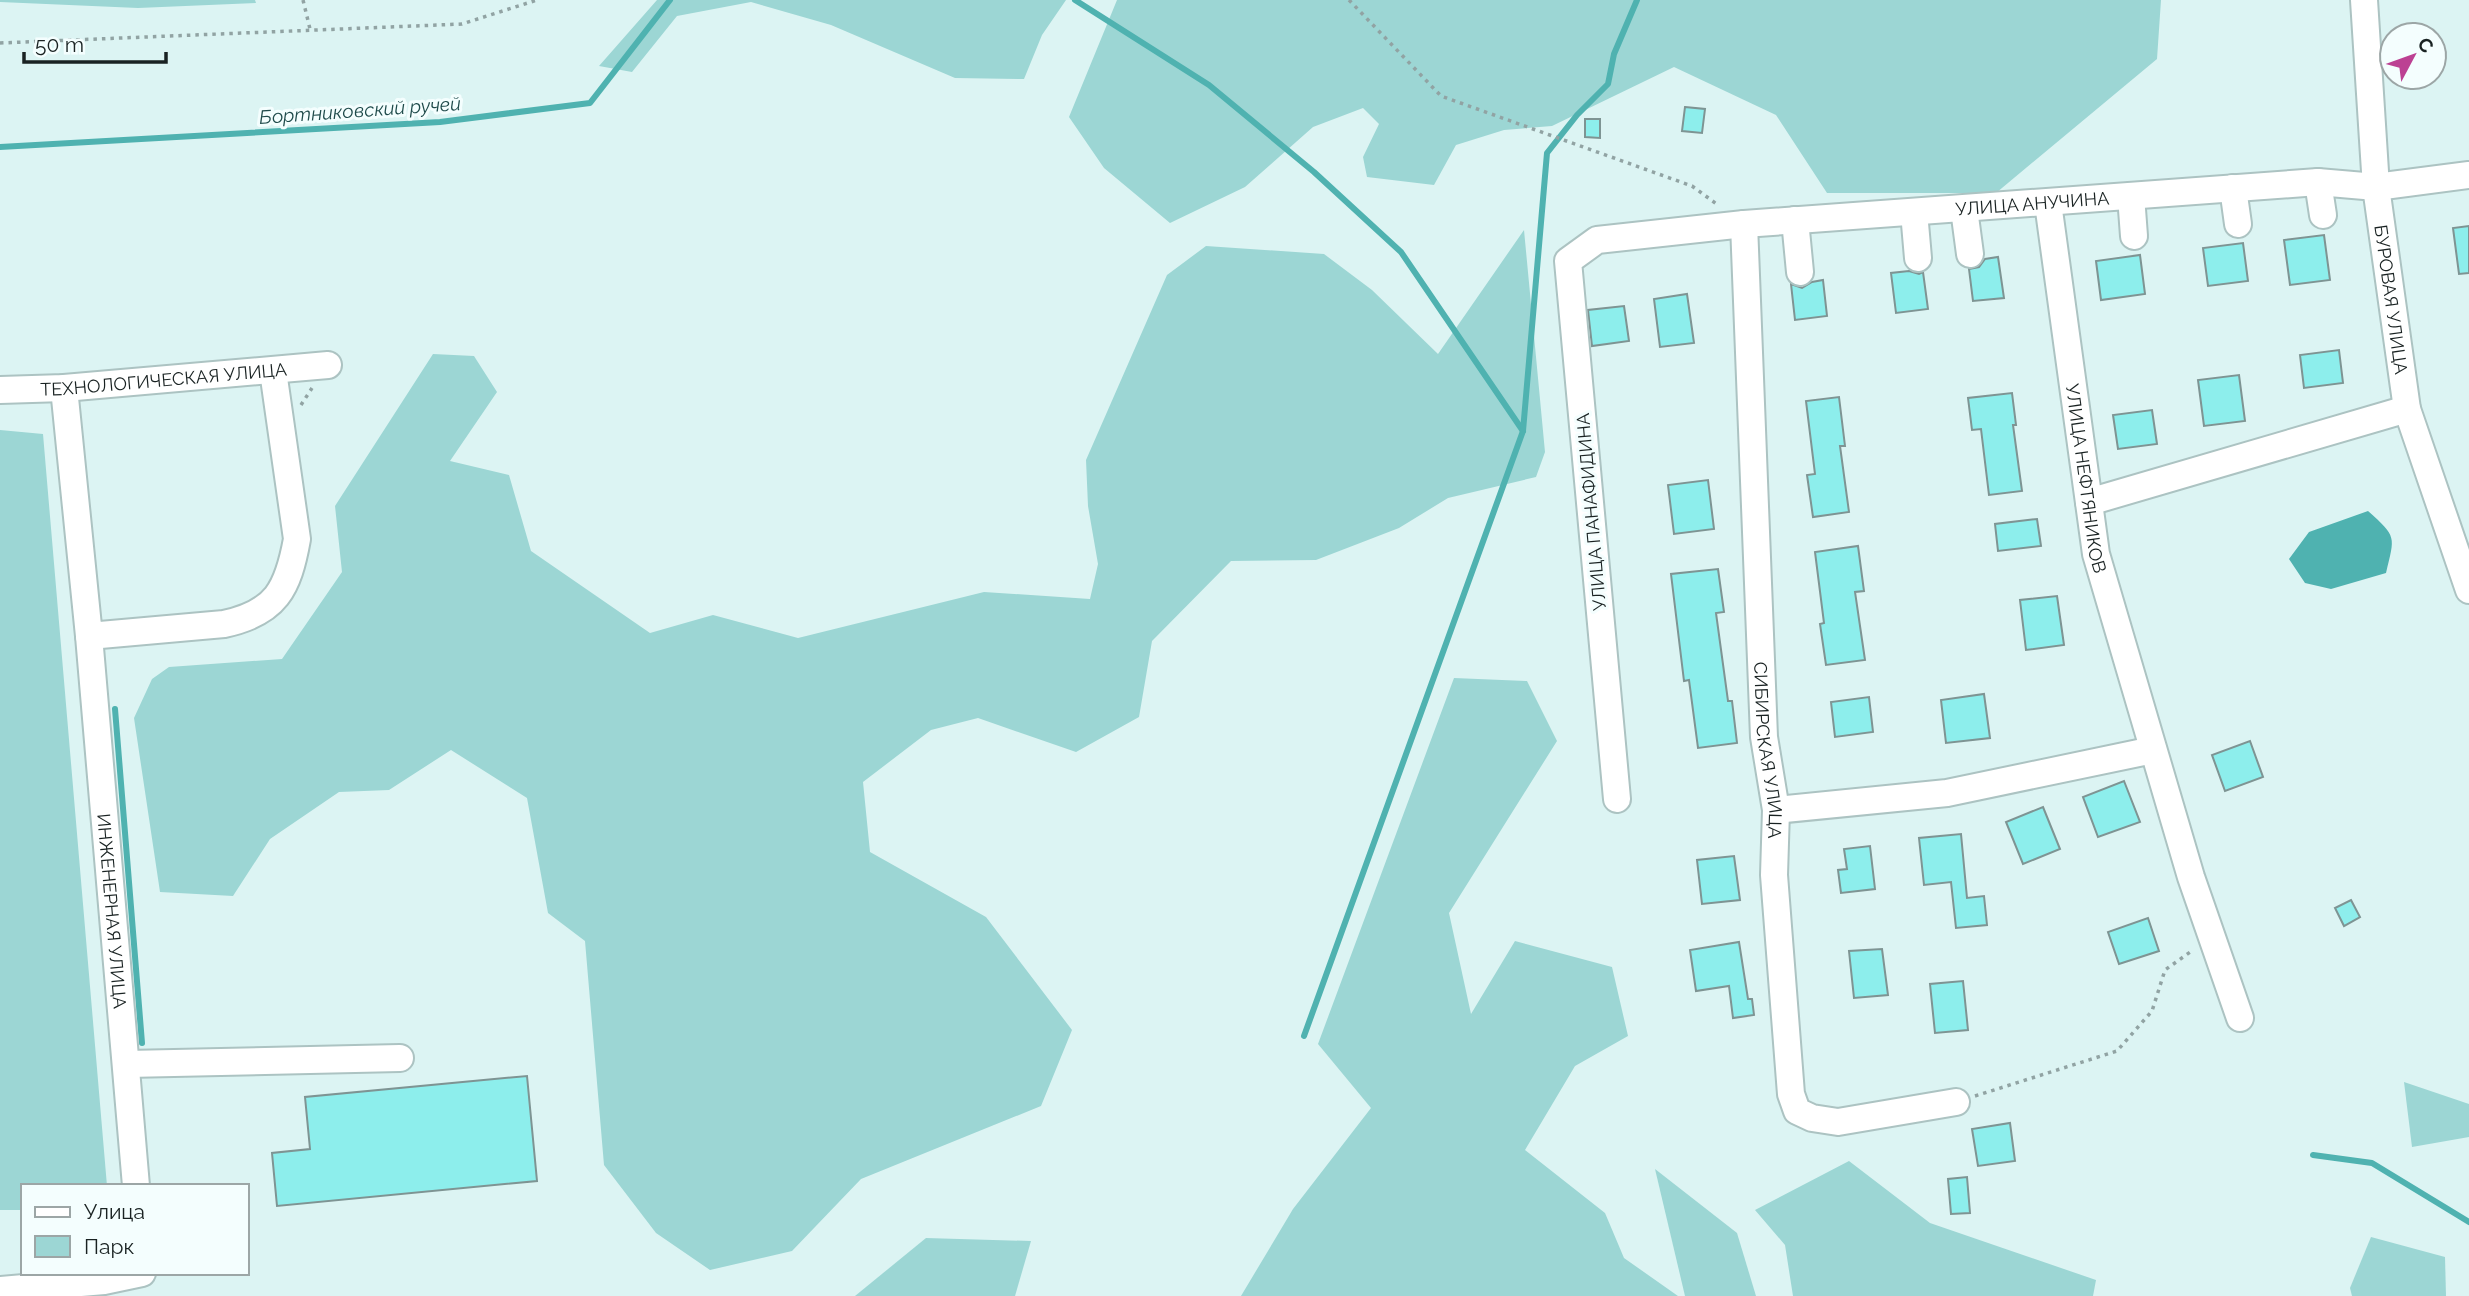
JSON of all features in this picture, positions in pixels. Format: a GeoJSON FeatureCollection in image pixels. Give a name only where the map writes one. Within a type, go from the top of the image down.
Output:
{"type":"FeatureCollection","features":[{"type":"Feature","properties":{"kind":"street","name":"БУРОВАЯ УЛИЦА"},"geometry":{"type":"LineString","coordinates":[[2364,0],[2376,187],[2407,409],[2469,590]]}},
{"type":"Feature","properties":{"kind":"street","name":"УЛИЦА АНУЧИНА"},"geometry":{"type":"LineString","coordinates":[[1597,240],[1795,220],[2318,182],[2376,187],[2469,175]]}},
{"type":"Feature","properties":{"kind":"street"},"geometry":{"type":"LineString","coordinates":[[2318,182],[2323,215]]}},
{"type":"Feature","properties":{"kind":"street"},"geometry":{"type":"LineString","coordinates":[[2233,188],[2238,224]]}},
{"type":"Feature","properties":{"kind":"street"},"geometry":{"type":"LineString","coordinates":[[2131,196],[2134,236]]}},
{"type":"Feature","properties":{"kind":"street","name":"УЛИЦА НЕФТЯНИКОВ"},"geometry":{"type":"LineString","coordinates":[[2049,203],[2096,554],[2191,877],[2241,1018]]}},
{"type":"Feature","properties":{"kind":"street"},"geometry":{"type":"LineString","coordinates":[[1964,209],[1970,254]]}},
{"type":"Feature","properties":{"kind":"street"},"geometry":{"type":"LineString","coordinates":[[1914,212],[1917,258]]}},
{"type":"Feature","properties":{"kind":"street"},"geometry":{"type":"LineString","coordinates":[[1795,220],[1800,272]]}},
{"type":"Feature","properties":{"kind":"street","name":"СИБИРСКАЯ УЛИЦА"},"geometry":{"type":"LineString","coordinates":[[1744,224],[1764,737],[1776,810],[1774,875],[1791,1094],[1797,1111],[1812,1118],[1838,1122],[1956,1102]]}},
{"type":"Feature","properties":{"kind":"street","name":"УЛИЦА ПАНАФИДИНА"},"geometry":{"type":"LineString","coordinates":[[1597,240],[1568,261],[1617,799]]}},
{"type":"Feature","properties":{"kind":"street"},"geometry":{"type":"LineString","coordinates":[[89,636],[244,620],[268,607],[283,587],[292,566],[297,539],[273,371]]}},
{"type":"Feature","properties":{"kind":"street","name":"ТЕХНОЛОГИЧЕСКАЯ УЛИЦА"},"geometry":{"type":"LineString","coordinates":[[0,390],[64,388],[273,371],[323,374]]}},
{"type":"Feature","properties":{"kind":"street","name":"ИНЖЕНЕРНАЯ УЛИЦА"},"geometry":{"type":"LineString","coordinates":[[64,388],[89,636],[136,1184]]}},
{"type":"Feature","properties":{"kind":"street"},"geometry":{"type":"LineString","coordinates":[[2089,502],[2407,409]]}},
{"type":"Feature","properties":{"kind":"street"},"geometry":{"type":"LineString","coordinates":[[1776,810],[1947,793],[2153,750]]}},
{"type":"Feature","properties":{"kind":"street"},"geometry":{"type":"LineString","coordinates":[[127,1064],[400,1058]]}},
{"type":"Feature","properties":{"kind":"street"},"geometry":{"type":"LineString","coordinates":[[0,1290],[104,1281],[143,1281]]}},
{"type":"Feature","properties":{"kind":"path"},"geometry":{"type":"LineString","coordinates":[[303,0],[310,30]]}},
{"type":"Feature","properties":{"kind":"path"},"geometry":{"type":"LineString","coordinates":[[0,43],[462,24],[537,0]]}},
{"type":"Feature","properties":{"kind":"path"},"geometry":{"type":"LineString","coordinates":[[1349,0],[1441,96],[1692,186],[1744,224]]}},
{"type":"Feature","properties":{"kind":"path"},"geometry":{"type":"LineString","coordinates":[[298,414],[304,398],[323,374]]}},
{"type":"Feature","properties":{"kind":"path"},"geometry":{"type":"LineString","coordinates":[[1956,1102],[2118,1051],[2152,1010],[2165,970],[2212,936]]}},
{"type":"Feature","properties":{"kind":"green space"},"geometry":{"type":"Polygon","coordinates":[[[0,0],[255,0],[256,3],[138,8],[0,0]]]}},
{"type":"Feature","properties":{"kind":"green space"},"geometry":{"type":"Polygon","coordinates":[[[657,0],[1066,0],[1042,35],[1024,79],[955,78],[831,25],[751,2],[677,16],[632,72],[599,66],[657,0]]]}},
{"type":"Feature","properties":{"kind":"green space"},"geometry":{"type":"Polygon","coordinates":[[[1117,0],[2161,0],[2157,59],[1996,193],[1827,193],[1776,115],[1674,67],[1552,126],[1504,130],[1456,145],[1434,185],[1367,177],[1363,157],[1379,124],[1363,108],[1313,127],[1245,187],[1170,223],[1104,168],[1069,117],[1117,0]]]}},
{"type":"Feature","properties":{"kind":"green space"},"geometry":{"type":"Polygon","coordinates":[[[1524,230],[1545,452],[1536,477],[1448,498],[1399,528],[1316,560],[1231,561],[1152,641],[1139,717],[1076,752],[978,718],[931,730],[863,782],[870,852],[986,917],[1072,1030],[1041,1106],[861,1179],[792,1251],[710,1270],[656,1233],[604,1165],[585,941],[548,913],[527,798],[451,750],[389,790],[339,792],[270,839],[233,896],[160,892],[134,718],[152,679],[169,667],[282,659],[342,572],[335,506],[433,354],[474,356],[497,392],[450,461],[509,475],[531,551],[650,633],[713,615],[798,638],[984,592],[1090,599],[1098,564],[1088,506],[1086,460],[1167,275],[1206,246],[1324,254],[1372,290],[1438,354],[1524,230]]]}},
{"type":"Feature","properties":{"kind":"green space"},"geometry":{"type":"Polygon","coordinates":[[[0,430],[43,434],[107,1184],[21,1184],[21,1210],[0,1210],[0,430]]]}},
{"type":"Feature","properties":{"kind":"green space"},"geometry":{"type":"Polygon","coordinates":[[[1454,678],[1527,681],[1557,741],[1449,913],[1471,1014],[1515,941],[1612,967],[1628,1036],[1575,1066],[1525,1150],[1605,1213],[1624,1258],[1678,1296],[1241,1296],[1293,1209],[1371,1108],[1318,1044],[1454,678]]]}},
{"type":"Feature","properties":{"kind":"green space"},"geometry":{"type":"Polygon","coordinates":[[[2404,1082],[2469,1104],[2469,1137],[2412,1147],[2404,1082]]]}},
{"type":"Feature","properties":{"kind":"green space"},"geometry":{"type":"Polygon","coordinates":[[[1849,1161],[1930,1223],[2096,1280],[2093,1296],[1793,1296],[1785,1245],[1755,1210],[1849,1161]]]}},
{"type":"Feature","properties":{"kind":"green space"},"geometry":{"type":"Polygon","coordinates":[[[1655,1169],[1737,1233],[1756,1296],[1685,1296],[1655,1169]]]}},
{"type":"Feature","properties":{"kind":"green space"},"geometry":{"type":"Polygon","coordinates":[[[2371,1237],[2445,1257],[2446,1296],[2352,1296],[2350,1288],[2371,1237]]]}},
{"type":"Feature","properties":{"kind":"green space"},"geometry":{"type":"Polygon","coordinates":[[[926,1238],[1031,1241],[1015,1296],[855,1296],[926,1238]]]}},
{"type":"Feature","properties":{"kind":"shaded area"},"geometry":{"type":"Polygon","coordinates":[[[2368,511],[2384,526],[2391,538],[2386,573],[2331,589],[2305,583],[2289,559],[2309,532],[2368,511]]]}},
{"type":"Feature","properties":{"kind":"building"},"geometry":{"type":"Polygon","coordinates":[[[1685,107],[1705,109],[1702,133],[1682,131],[1685,107]]]}},
{"type":"Feature","properties":{"kind":"building"},"geometry":{"type":"Polygon","coordinates":[[[1585,119],[1600,119],[1600,138],[1585,137],[1585,119]]]}},
{"type":"Feature","properties":{"kind":"building"},"geometry":{"type":"Polygon","coordinates":[[[2469,226],[2469,273],[2459,274],[2453,228],[2469,226]]]}},
{"type":"Feature","properties":{"kind":"building"},"geometry":{"type":"Polygon","coordinates":[[[2324,235],[2330,280],[2290,285],[2284,240],[2324,235]]]}},
{"type":"Feature","properties":{"kind":"building"},"geometry":{"type":"Polygon","coordinates":[[[2243,243],[2248,281],[2208,286],[2203,248],[2243,243]]]}},
{"type":"Feature","properties":{"kind":"building"},"geometry":{"type":"Polygon","coordinates":[[[2140,255],[2145,294],[2101,300],[2096,261],[2140,255]]]}},
{"type":"Feature","properties":{"kind":"building"},"geometry":{"type":"Polygon","coordinates":[[[1998,257],[2004,298],[1973,301],[1969,269],[1979,267],[1985,259],[1998,257]]]}},
{"type":"Feature","properties":{"kind":"building"},"geometry":{"type":"Polygon","coordinates":[[[1909,271],[1919,274],[1923,272],[1928,309],[1896,313],[1891,273],[1909,271]]]}},
{"type":"Feature","properties":{"kind":"building"},"geometry":{"type":"Polygon","coordinates":[[[1823,280],[1827,316],[1795,320],[1791,284],[1802,288],[1823,280]]]}},
{"type":"Feature","properties":{"kind":"building"},"geometry":{"type":"Polygon","coordinates":[[[1687,294],[1694,343],[1660,347],[1654,299],[1687,294]]]}},
{"type":"Feature","properties":{"kind":"building"},"geometry":{"type":"Polygon","coordinates":[[[1624,306],[1629,341],[1592,346],[1588,310],[1624,306]]]}},
{"type":"Feature","properties":{"kind":"building"},"geometry":{"type":"Polygon","coordinates":[[[2339,350],[2343,383],[2304,388],[2300,355],[2339,350]]]}},
{"type":"Feature","properties":{"kind":"building"},"geometry":{"type":"Polygon","coordinates":[[[2239,375],[2245,421],[2204,426],[2198,380],[2239,375]]]}},
{"type":"Feature","properties":{"kind":"building"},"geometry":{"type":"Polygon","coordinates":[[[2012,393],[2016,425],[2013,425],[2022,491],[1989,495],[1981,429],[1972,430],[1968,398],[2012,393]]]}},
{"type":"Feature","properties":{"kind":"building"},"geometry":{"type":"Polygon","coordinates":[[[1839,397],[1845,446],[1840,446],[1849,512],[1813,517],[1807,475],[1815,474],[1806,401],[1839,397]]]}},
{"type":"Feature","properties":{"kind":"building"},"geometry":{"type":"Polygon","coordinates":[[[2152,410],[2157,444],[2118,449],[2113,415],[2152,410]]]}},
{"type":"Feature","properties":{"kind":"building"},"geometry":{"type":"Polygon","coordinates":[[[1708,480],[1714,529],[1674,534],[1668,485],[1708,480]]]}},
{"type":"Feature","properties":{"kind":"building"},"geometry":{"type":"Polygon","coordinates":[[[2037,519],[2041,546],[1998,551],[1995,524],[2037,519]]]}},
{"type":"Feature","properties":{"kind":"building"},"geometry":{"type":"Polygon","coordinates":[[[1858,546],[1864,591],[1855,592],[1865,660],[1826,665],[1815,552],[1858,546]]]}},
{"type":"Feature","properties":{"kind":"building"},"geometry":{"type":"Polygon","coordinates":[[[1718,569],[1724,612],[1716,613],[1728,701],[1732,701],[1737,743],[1698,748],[1689,680],[1684,681],[1671,574],[1718,569]]]}},
{"type":"Feature","properties":{"kind":"building"},"geometry":{"type":"Polygon","coordinates":[[[2057,596],[2064,645],[2026,650],[2020,600],[2057,596]]]}},
{"type":"Feature","properties":{"kind":"building"},"geometry":{"type":"Polygon","coordinates":[[[1984,694],[1990,738],[1946,743],[1941,700],[1984,694]]]}},
{"type":"Feature","properties":{"kind":"building"},"geometry":{"type":"Polygon","coordinates":[[[1869,697],[1873,732],[1835,737],[1831,702],[1869,697]]]}},
{"type":"Feature","properties":{"kind":"building"},"geometry":{"type":"Polygon","coordinates":[[[2250,741],[2263,777],[2225,791],[2212,755],[2250,741]]]}},
{"type":"Feature","properties":{"kind":"building"},"geometry":{"type":"Polygon","coordinates":[[[2124,781],[2140,822],[2098,837],[2083,797],[2124,781]]]}},
{"type":"Feature","properties":{"kind":"building"},"geometry":{"type":"Polygon","coordinates":[[[2043,807],[2060,849],[2023,864],[2006,822],[2043,807]]]}},
{"type":"Feature","properties":{"kind":"building"},"geometry":{"type":"Polygon","coordinates":[[[1961,834],[1967,898],[1984,896],[1987,925],[1956,928],[1951,882],[1924,885],[1919,838],[1961,834]]]}},
{"type":"Feature","properties":{"kind":"building"},"geometry":{"type":"Polygon","coordinates":[[[1870,846],[1875,889],[1841,893],[1838,870],[1847,869],[1844,849],[1870,846]]]}},
{"type":"Feature","properties":{"kind":"building"},"geometry":{"type":"Polygon","coordinates":[[[1734,856],[1740,900],[1702,904],[1697,860],[1734,856]]]}},
{"type":"Feature","properties":{"kind":"building"},"geometry":{"type":"Polygon","coordinates":[[[2351,900],[2360,917],[2344,926],[2335,908],[2351,900]]]}},
{"type":"Feature","properties":{"kind":"building"},"geometry":{"type":"Polygon","coordinates":[[[2148,918],[2159,951],[2119,964],[2108,932],[2148,918]]]}},
{"type":"Feature","properties":{"kind":"building"},"geometry":{"type":"Polygon","coordinates":[[[1739,942],[1748,999],[1752,999],[1754,1015],[1733,1018],[1729,986],[1696,991],[1690,950],[1739,942]]]}},
{"type":"Feature","properties":{"kind":"building"},"geometry":{"type":"Polygon","coordinates":[[[1882,949],[1888,995],[1854,998],[1849,951],[1882,949]]]}},
{"type":"Feature","properties":{"kind":"building"},"geometry":{"type":"Polygon","coordinates":[[[1963,981],[1968,1030],[1935,1033],[1930,984],[1963,981]]]}},
{"type":"Feature","properties":{"kind":"building"},"geometry":{"type":"Polygon","coordinates":[[[527,1076],[537,1181],[277,1206],[272,1153],[310,1149],[305,1097],[527,1076]]]}},
{"type":"Feature","properties":{"kind":"building"},"geometry":{"type":"Polygon","coordinates":[[[2010,1123],[2015,1161],[1978,1166],[1972,1129],[2010,1123]]]}},
{"type":"Feature","properties":{"kind":"building"},"geometry":{"type":"Polygon","coordinates":[[[1967,1177],[1970,1213],[1951,1214],[1948,1179],[1967,1177]]]}},
{"type":"Feature","properties":{"kind":"waterway","name":"Бортниковский ручей"},"geometry":{"type":"LineString","coordinates":[[0,147],[440,122],[590,103],[670,0]]}},
{"type":"Feature","properties":{"kind":"waterway"},"geometry":{"type":"LineString","coordinates":[[1075,0],[1209,85],[1314,172],[1401,252],[1523,431]]}},
{"type":"Feature","properties":{"kind":"waterway"},"geometry":{"type":"LineString","coordinates":[[1304,1036],[1523,431],[1547,153],[1577,115],[1608,84],[1614,54],[1637,0]]}},
{"type":"Feature","properties":{"kind":"waterway"},"geometry":{"type":"LineString","coordinates":[[115,709],[142,1043]]}},
{"type":"Feature","properties":{"kind":"waterway"},"geometry":{"type":"LineString","coordinates":[[2313,1155],[2372,1163],[2469,1222]]}}]}
